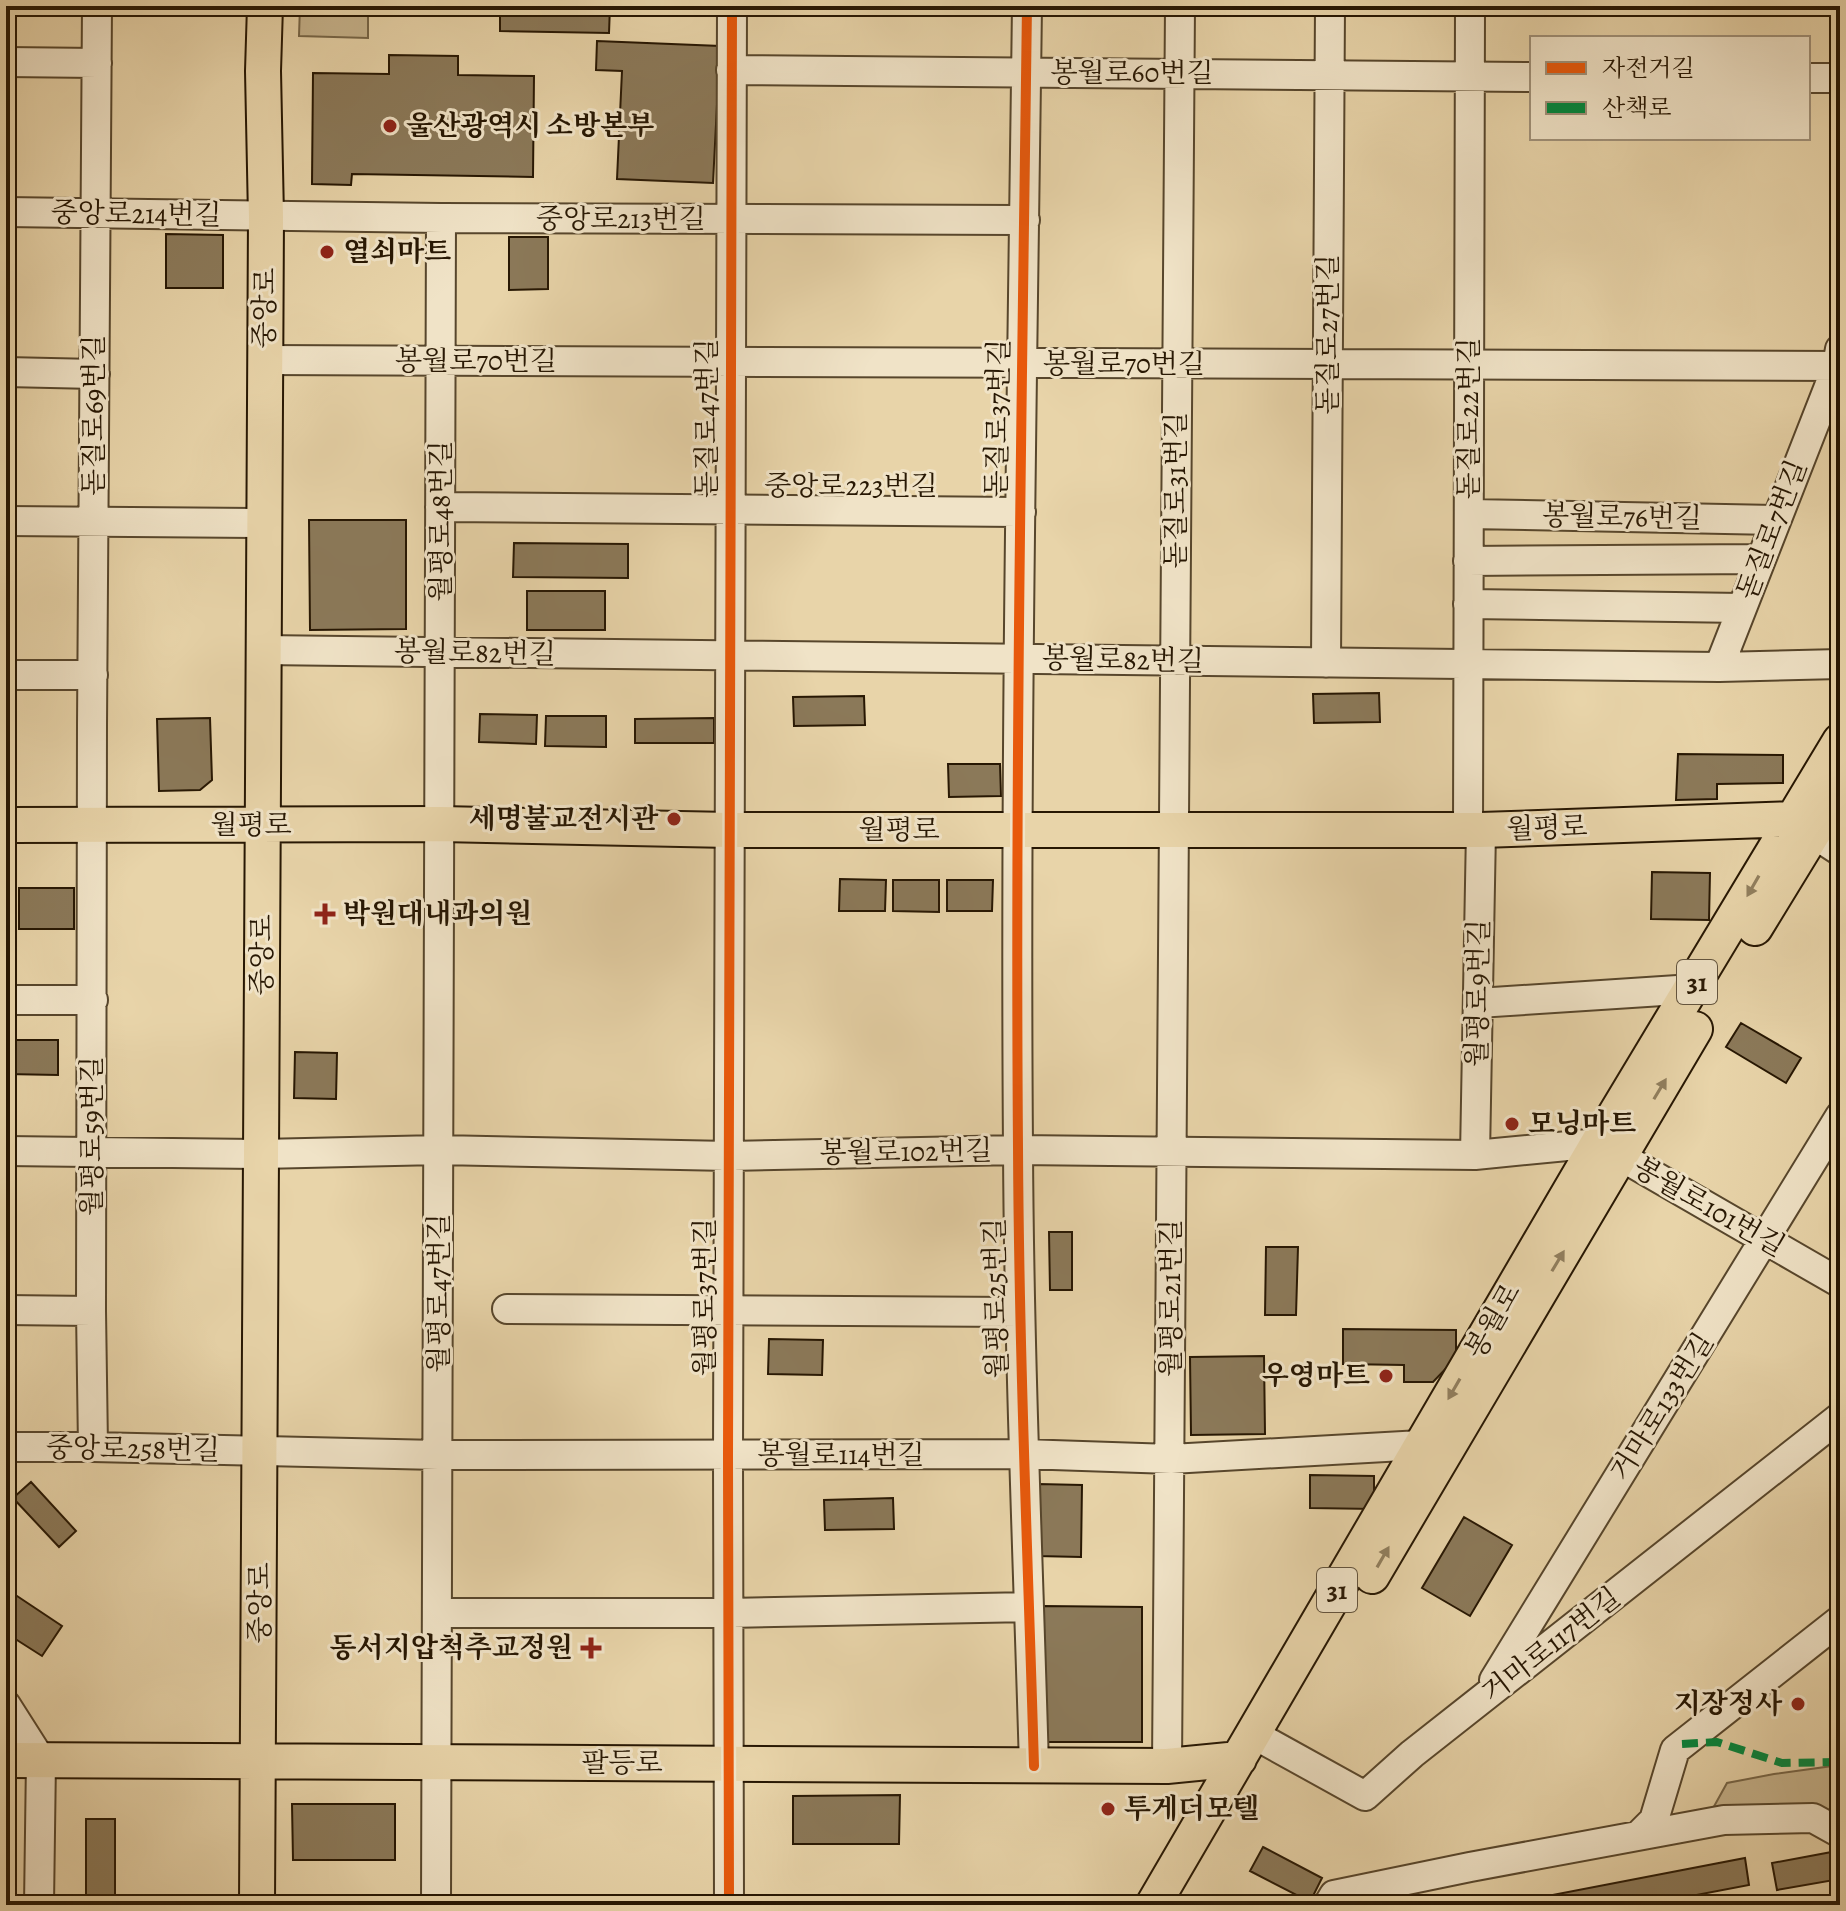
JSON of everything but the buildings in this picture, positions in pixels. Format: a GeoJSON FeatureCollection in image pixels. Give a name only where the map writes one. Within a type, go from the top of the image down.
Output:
{"type":"FeatureCollection","features":[{"type":"Feature","properties":{"kind":"main road","name":"중앙로"},"geometry":{"type":"LineString","coordinates":[[257,1905],[265,6]]}},
{"type":"Feature","properties":{"kind":"main road","name":"봉월로"},"geometry":{"type":"LineString","coordinates":[[1153,1905],[1255,1746],[1421,1445],[1575,1207],[1693,989],[1815,835],[1840,741]]}},
{"type":"Feature","properties":{"kind":"main road"},"geometry":{"type":"LineString","coordinates":[[1609,1149],[1815,835],[1840,789]]}},
{"type":"Feature","properties":{"kind":"main road","name":"월평로"},"geometry":{"type":"LineString","coordinates":[[6,825],[441,824],[730,830],[1474,830],[1815,835]]}},
{"type":"Feature","properties":{"kind":"main road"},"geometry":{"type":"LineString","coordinates":[[1175,1905],[1255,1746],[1575,1207]]}},
{"type":"Feature","properties":{"kind":"main road","name":"팔등로"},"geometry":{"type":"LineString","coordinates":[[6,1760],[1167,1766],[1255,1746]]}},
{"type":"Feature","properties":{"kind":"street","name":"돋질로69번길"},"geometry":{"type":"LineString","coordinates":[[94,825],[97,6]]}},
{"type":"Feature","properties":{"kind":"street","name":"돋질로47번길"},"geometry":{"type":"LineString","coordinates":[[730,830],[732,6]]}},
{"type":"Feature","properties":{"kind":"street","name":"돋질로37번길"},"geometry":{"type":"LineString","coordinates":[[1017,830],[1027,6]]}},
{"type":"Feature","properties":{"kind":"street","name":"돋질로31번길"},"geometry":{"type":"LineString","coordinates":[[1173,830],[1180,6]]}},
{"type":"Feature","properties":{"kind":"street","name":"돋질로27번길"},"geometry":{"type":"LineString","coordinates":[[1326,663],[1330,6]]}},
{"type":"Feature","properties":{"kind":"street","name":"돋질로22번길"},"geometry":{"type":"LineString","coordinates":[[1470,6],[1468,665],[1474,830]]}},
{"type":"Feature","properties":{"kind":"street"},"geometry":{"type":"LineString","coordinates":[[6,62],[97,63]]}},
{"type":"Feature","properties":{"kind":"street","name":"봉월로60번길"},"geometry":{"type":"LineString","coordinates":[[731,70],[1530,77]]}},
{"type":"Feature","properties":{"kind":"street"},"geometry":{"type":"LineString","coordinates":[[1810,78],[1840,78]]}},
{"type":"Feature","properties":{"kind":"street","name":"중앙로214번길"},"geometry":{"type":"LineString","coordinates":[[6,212],[266,217]]}},
{"type":"Feature","properties":{"kind":"street","name":"중앙로213번길"},"geometry":{"type":"LineString","coordinates":[[266,217],[1025,220]]}},
{"type":"Feature","properties":{"kind":"street","name":"월평로48번길"},"geometry":{"type":"LineString","coordinates":[[441,218],[441,824]]}},
{"type":"Feature","properties":{"kind":"street","name":"봉월로70번길"},"geometry":{"type":"LineString","coordinates":[[264,360],[1469,365],[1839,360]]}},
{"type":"Feature","properties":{"kind":"street","name":"돋질로7번길"},"geometry":{"type":"LineString","coordinates":[[1719,667],[1839,360]]}},
{"type":"Feature","properties":{"kind":"street"},"geometry":{"type":"LineString","coordinates":[[6,372],[95,374]]}},
{"type":"Feature","properties":{"kind":"street","name":"중앙로223번길"},"geometry":{"type":"LineString","coordinates":[[440,507],[1021,512]]}},
{"type":"Feature","properties":{"kind":"street","name":"봉월로76번길"},"geometry":{"type":"LineString","coordinates":[[1469,514],[1775,520]]}},
{"type":"Feature","properties":{"kind":"street"},"geometry":{"type":"LineString","coordinates":[[6,521],[263,523]]}},
{"type":"Feature","properties":{"kind":"street"},"geometry":{"type":"LineString","coordinates":[[1468,561],[1760,559]]}},
{"type":"Feature","properties":{"kind":"street"},"geometry":{"type":"LineString","coordinates":[[1468,604],[1742,608]]}},
{"type":"Feature","properties":{"kind":"street","name":"봉월로82번길"},"geometry":{"type":"LineString","coordinates":[[262,650],[1468,665],[1719,667],[1840,664]]}},
{"type":"Feature","properties":{"kind":"street"},"geometry":{"type":"LineString","coordinates":[[6,675],[93,675]]}},
{"type":"Feature","properties":{"kind":"street","name":"월평로47번길"},"geometry":{"type":"LineString","coordinates":[[436,1905],[441,824]]}},
{"type":"Feature","properties":{"kind":"street","name":"월평로59번길"},"geometry":{"type":"LineString","coordinates":[[93,1447],[94,825]]}},
{"type":"Feature","properties":{"kind":"street","name":"월평로37번길"},"geometry":{"type":"LineString","coordinates":[[729,1905],[730,830]]}},
{"type":"Feature","properties":{"kind":"street","name":"월평로25번길"},"geometry":{"type":"LineString","coordinates":[[1017,830],[1020,1312],[1034,1766]]}},
{"type":"Feature","properties":{"kind":"street","name":"월평로21번길"},"geometry":{"type":"LineString","coordinates":[[1167,1766],[1173,830]]}},
{"type":"Feature","properties":{"kind":"street","name":"월평로9번길"},"geometry":{"type":"LineString","coordinates":[[1474,830],[1478,1003],[1475,1155]]}},
{"type":"Feature","properties":{"kind":"street"},"geometry":{"type":"LineString","coordinates":[[1478,1003],[1693,989]]}},
{"type":"Feature","properties":{"kind":"street"},"geometry":{"type":"LineString","coordinates":[[6,1000],[93,1000]]}},
{"type":"Feature","properties":{"kind":"street","name":"거마로133번길"},"geometry":{"type":"LineString","coordinates":[[1483,1698],[1764,1239],[1836,1133]]}},
{"type":"Feature","properties":{"kind":"street","name":"봉월로102번길"},"geometry":{"type":"LineString","coordinates":[[6,1151],[261,1154],[439,1150],[729,1156],[1018,1150],[1475,1155],[1609,1149]]}},
{"type":"Feature","properties":{"kind":"street","name":"봉월로101번길"},"geometry":{"type":"LineString","coordinates":[[1609,1149],[1840,1283]]}},
{"type":"Feature","properties":{"kind":"street"},"geometry":{"type":"LineString","coordinates":[[507,1309],[1020,1312]]}},
{"type":"Feature","properties":{"kind":"street"},"geometry":{"type":"LineString","coordinates":[[6,1310],[91,1311]]}},
{"type":"Feature","properties":{"kind":"street","name":"거마로117번길"},"geometry":{"type":"LineString","coordinates":[[1255,1746],[1365,1796],[1412,1754],[1840,1417]]}},
{"type":"Feature","properties":{"kind":"street","name":"봉월로114번길"},"geometry":{"type":"LineString","coordinates":[[261,1452],[728,1456],[1023,1454],[1171,1459],[1421,1445]]}},
{"type":"Feature","properties":{"kind":"street","name":"중앙로258번길"},"geometry":{"type":"LineString","coordinates":[[6,1447],[261,1452]]}},
{"type":"Feature","properties":{"kind":"street"},"geometry":{"type":"LineString","coordinates":[[437,1613],[728,1613],[1029,1607]]}},
{"type":"Feature","properties":{"kind":"street"},"geometry":{"type":"LineString","coordinates":[[1640,1834],[1654,1820],[1675,1750],[1840,1620]]}},
{"type":"Feature","properties":{"kind":"street"},"geometry":{"type":"LineString","coordinates":[[6,1705],[41,1760],[39,1905]]}},
{"type":"Feature","properties":{"kind":"street"},"geometry":{"type":"LineString","coordinates":[[1328,1905],[1334,1895],[1724,1820],[1813,1818],[1840,1833]]}},
{"type":"Feature","properties":{"kind":"shaded area"},"geometry":{"type":"Polygon","coordinates":[[[300,6],[368,6],[368,38],[299,36],[300,6]]]}},
{"type":"Feature","properties":{"kind":"shaded area"},"geometry":{"type":"Polygon","coordinates":[[[1840,1765],[1840,1816],[1828,1810],[1712,1810],[1727,1783],[1840,1765]]]}},
{"type":"Feature","properties":{"kind":"marked path"},"geometry":{"type":"LineString","coordinates":[[1682,1744],[1717,1742],[1782,1763],[1840,1762]]}},
{"type":"Feature","properties":{"kind":"cycle path"},"geometry":{"type":"LineString","coordinates":[[729,1905],[732,6]]}},
{"type":"Feature","properties":{"kind":"cycle path"},"geometry":{"type":"LineString","coordinates":[[1027,6],[1017,1004],[1020,1302],[1034,1766]]}},
{"type":"Feature","properties":{"kind":"place","name":"울산광역시 소방본부"},"geometry":{"type":"Point","coordinates":[390,126]}},
{"type":"Feature","properties":{"kind":"place","name":"열쇠마트"},"geometry":{"type":"Point","coordinates":[327,252]}},
{"type":"Feature","properties":{"kind":"place","name":"세명불교전시관"},"geometry":{"type":"Point","coordinates":[674,819]}},
{"type":"Feature","properties":{"kind":"place","name":"박원대내과의원"},"geometry":{"type":"Point","coordinates":[325,914]}},
{"type":"Feature","properties":{"kind":"place","name":"모닝마트"},"geometry":{"type":"Point","coordinates":[1512,1124]}},
{"type":"Feature","properties":{"kind":"place","name":"우영마트"},"geometry":{"type":"Point","coordinates":[1386,1376]}},
{"type":"Feature","properties":{"kind":"place","name":"동서지압척추교정원"},"geometry":{"type":"Point","coordinates":[591,1648]}},
{"type":"Feature","properties":{"kind":"place","name":"지장정사"},"geometry":{"type":"Point","coordinates":[1798,1704]}},
{"type":"Feature","properties":{"kind":"place","name":"투게더모텔"},"geometry":{"type":"Point","coordinates":[1108,1809]}}]}
